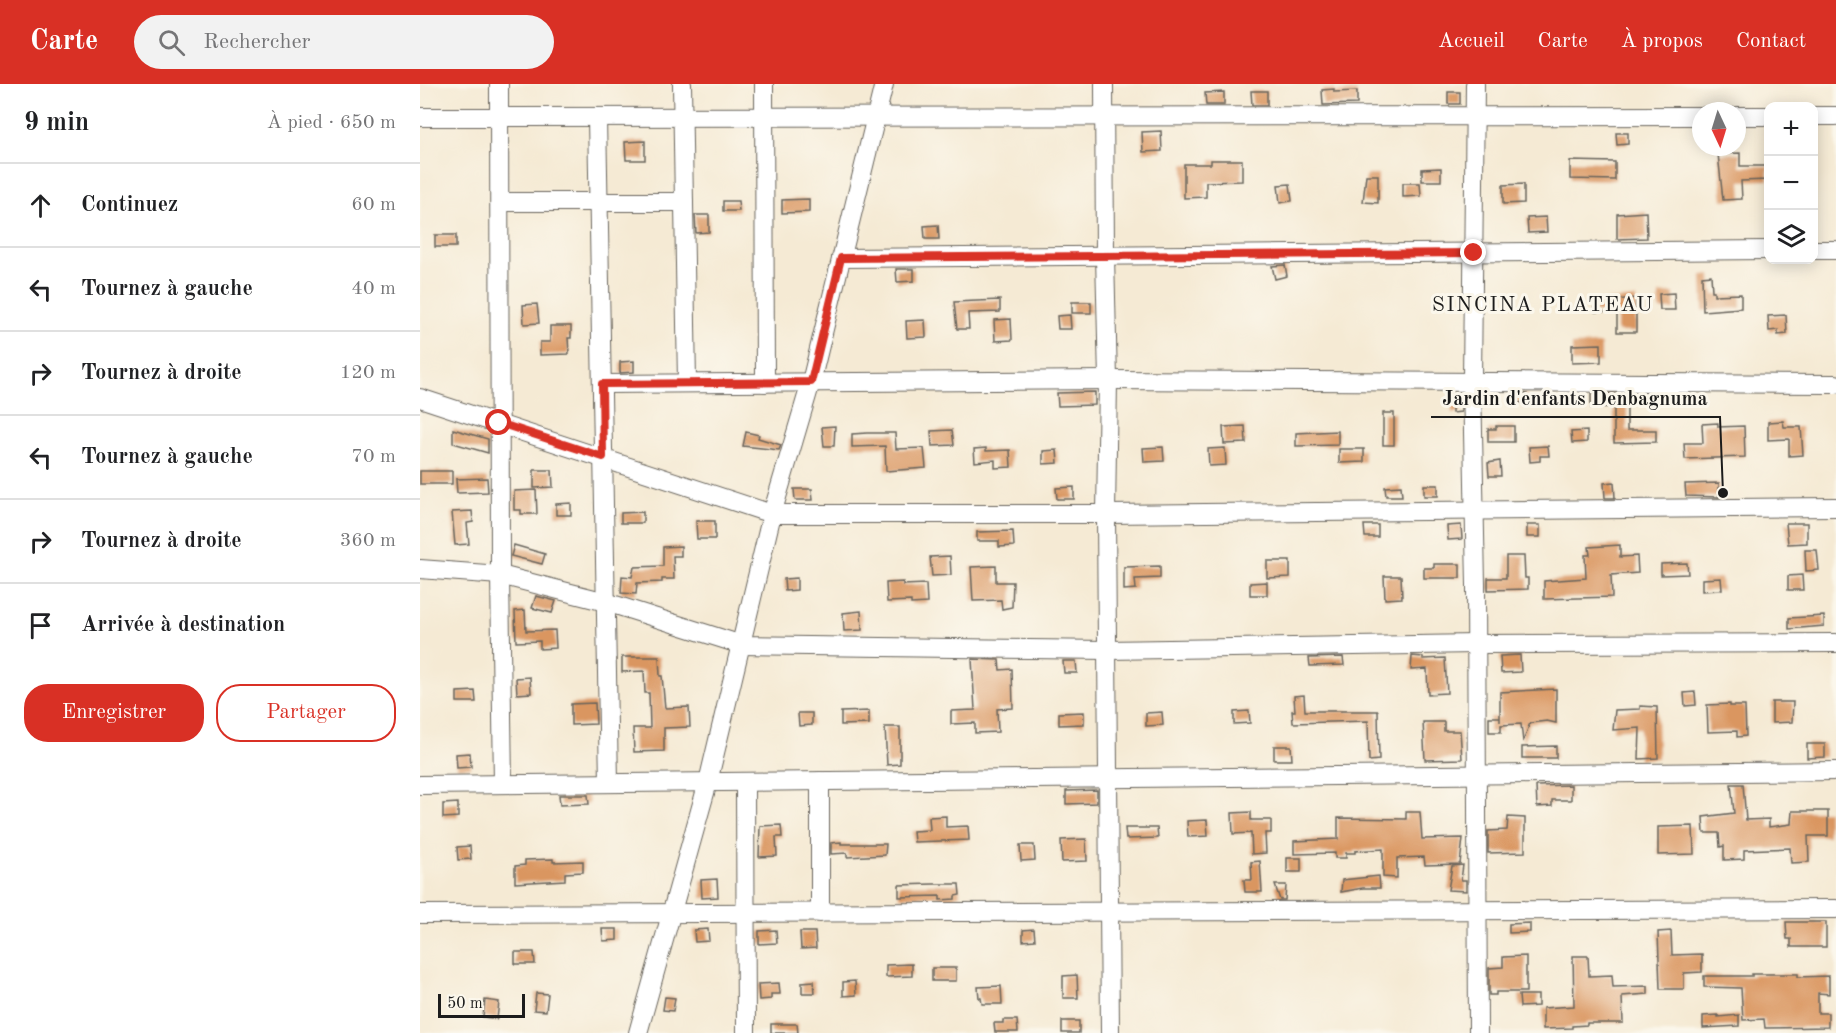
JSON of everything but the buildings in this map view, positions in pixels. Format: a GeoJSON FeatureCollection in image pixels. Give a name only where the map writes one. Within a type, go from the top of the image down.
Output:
{"type":"FeatureCollection","features":[{"type":"Feature","properties":{"kind":"street"},"geometry":{"type":"LineString","coordinates":[[499,84],[499,423],[503,784]]}},
{"type":"Feature","properties":{"kind":"street"},"geometry":{"type":"LineString","coordinates":[[682,84],[687,384]]}},
{"type":"Feature","properties":{"kind":"street"},"geometry":{"type":"LineString","coordinates":[[764,84],[765,383]]}},
{"type":"Feature","properties":{"kind":"street"},"geometry":{"type":"LineString","coordinates":[[638,1033],[708,782],[772,514],[811,382],[884,84]]}},
{"type":"Feature","properties":{"kind":"street"},"geometry":{"type":"LineString","coordinates":[[1104,84],[1108,380],[1106,514],[1110,1033]]}},
{"type":"Feature","properties":{"kind":"street"},"geometry":{"type":"LineString","coordinates":[[1475,84],[1472,381],[1475,510],[1478,1033]]}},
{"type":"Feature","properties":{"kind":"street"},"geometry":{"type":"LineString","coordinates":[[420,117],[1692,116]]}},
{"type":"Feature","properties":{"kind":"street"},"geometry":{"type":"LineString","coordinates":[[1746,116],[1764,116]]}},
{"type":"Feature","properties":{"kind":"street"},"geometry":{"type":"LineString","coordinates":[[1818,116],[1836,116]]}},
{"type":"Feature","properties":{"kind":"street"},"geometry":{"type":"LineString","coordinates":[[597,117],[609,783]]}},
{"type":"Feature","properties":{"kind":"street"},"geometry":{"type":"LineString","coordinates":[[500,202],[684,202]]}},
{"type":"Feature","properties":{"kind":"street"},"geometry":{"type":"LineString","coordinates":[[841,258],[1764,250]]}},
{"type":"Feature","properties":{"kind":"street"},"geometry":{"type":"LineString","coordinates":[[1818,250],[1836,250]]}},
{"type":"Feature","properties":{"kind":"street"},"geometry":{"type":"LineString","coordinates":[[602,384],[1108,380],[1836,384]]}},
{"type":"Feature","properties":{"kind":"street"},"geometry":{"type":"LineString","coordinates":[[420,398],[772,514],[1106,514],[1836,507]]}},
{"type":"Feature","properties":{"kind":"street"},"geometry":{"type":"LineString","coordinates":[[420,569],[500,575],[606,602],[742,645],[1107,650],[1476,644],[1836,643]]}},
{"type":"Feature","properties":{"kind":"street"},"geometry":{"type":"LineString","coordinates":[[420,785],[1836,771]]}},
{"type":"Feature","properties":{"kind":"street"},"geometry":{"type":"LineString","coordinates":[[820,781],[820,913]]}},
{"type":"Feature","properties":{"kind":"street"},"geometry":{"type":"LineString","coordinates":[[745,782],[746,1033]]}},
{"type":"Feature","properties":{"kind":"street"},"geometry":{"type":"LineString","coordinates":[[420,914],[1836,909]]}},
{"type":"Feature","properties":{"kind":"place","name":"Jardin d'enfants Denbagnuma"},"geometry":{"type":"Point","coordinates":[1723,493]}},
{"type":"Feature","properties":{"kind":"district","name":"SINCINA PLATEAU"},"geometry":{"type":"Point","coordinates":[1543,304]}},
{"type":"Feature","properties":{"kind":"route"},"geometry":{"type":"LineString","coordinates":[[499,423],[603,457],[602,384],[811,382],[841,258],[1474,253]]}}]}
